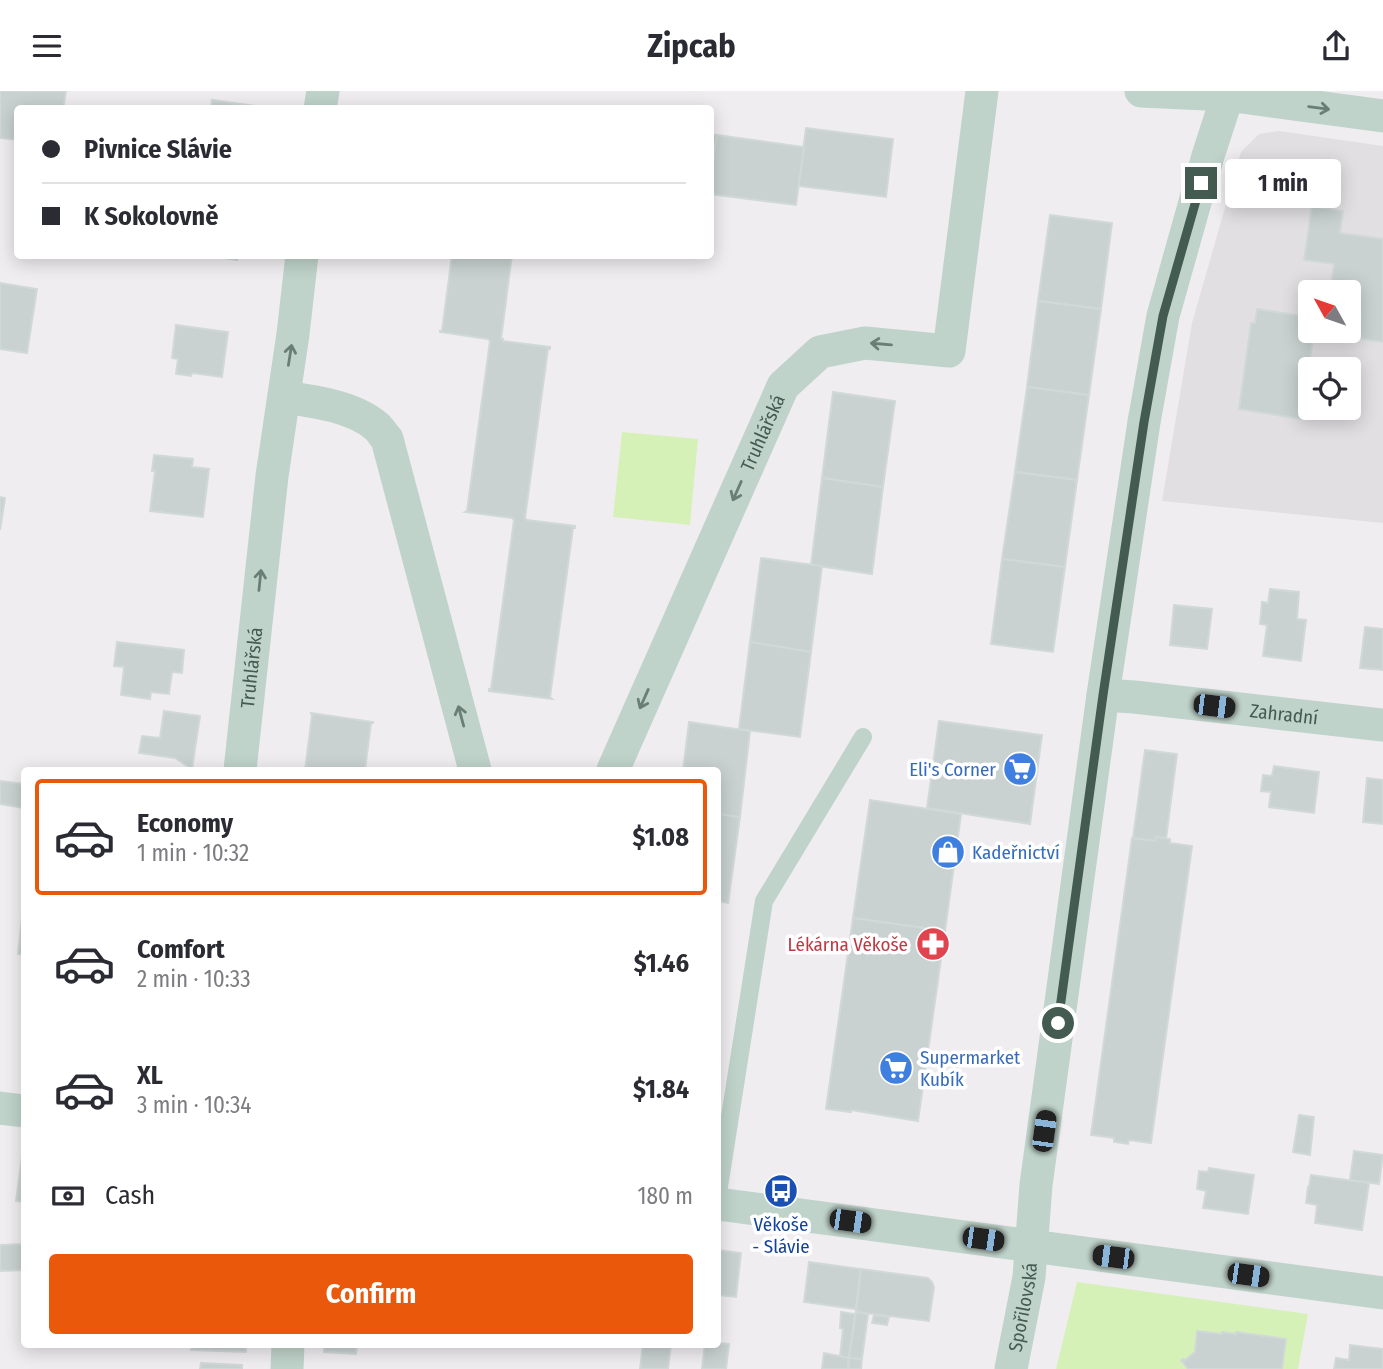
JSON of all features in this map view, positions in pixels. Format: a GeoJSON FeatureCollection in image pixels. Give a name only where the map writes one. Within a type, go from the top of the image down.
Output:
{"type":"FeatureCollection","features":[{"type":"Feature","properties":{"kind":"street","name":"Truhlářská"},"geometry":{"type":"LineString","coordinates":[[614,767],[783,386],[820,352],[865,343],[949,351],[982,91]]}},
{"type":"Feature","properties":{"kind":"street"},"geometry":{"type":"LineString","coordinates":[[1140,91],[1228,93],[1383,116]]}},
{"type":"Feature","properties":{"kind":"street","name":"Spořilovská"},"geometry":{"type":"LineString","coordinates":[[1011,1369],[1029,1277],[1036,1185],[1103,695],[1144,422],[1163,316],[1228,93]]}},
{"type":"Feature","properties":{"kind":"street","name":"Truhlářská"},"geometry":{"type":"LineString","coordinates":[[240,767],[272,476],[301,259]]}},
{"type":"Feature","properties":{"kind":"street"},"geometry":{"type":"LineString","coordinates":[[284,397],[342,408],[376,426],[387,439],[474,767]]}},
{"type":"Feature","properties":{"kind":"street","name":"Zahradní"},"geometry":{"type":"LineString","coordinates":[[1103,695],[1383,725]]}},
{"type":"Feature","properties":{"kind":"street"},"geometry":{"type":"LineString","coordinates":[[0,1108],[21,1111]]}},
{"type":"Feature","properties":{"kind":"street"},"geometry":{"type":"LineString","coordinates":[[721,1204],[1383,1293]]}},
{"type":"Feature","properties":{"kind":"street"},"geometry":{"type":"LineString","coordinates":[[287,1369],[288,1348]]}},
{"type":"Feature","properties":{"kind":"lane"},"geometry":{"type":"LineString","coordinates":[[721,1174],[764,901],[863,737]]}},
{"type":"Feature","properties":{"kind":"shaded area"},"geometry":{"type":"Polygon","coordinates":[[[1279,131],[1383,146],[1383,523],[1162,501],[1192,323],[1241,152],[1259,134],[1279,131]]]}},
{"type":"Feature","properties":{"kind":"green space"},"geometry":{"type":"Polygon","coordinates":[[[622,432],[698,439],[690,525],[613,517],[622,432]]]}},
{"type":"Feature","properties":{"kind":"green space"},"geometry":{"type":"Polygon","coordinates":[[[1077,1282],[1308,1314],[1298,1369],[1056,1369],[1077,1282]]]}},
{"type":"Feature","properties":{"kind":"building"},"geometry":{"type":"Polygon","coordinates":[[[0,91],[66,91],[64,105],[14,105],[14,140],[0,138],[0,91]]]}},
{"type":"Feature","properties":{"kind":"building"},"geometry":{"type":"Polygon","coordinates":[[[212,100],[249,105],[211,105],[212,100]]]}},
{"type":"Feature","properties":{"kind":"building"},"geometry":{"type":"Polygon","coordinates":[[[806,128],[893,139],[886,197],[798,186],[806,128]]]}},
{"type":"Feature","properties":{"kind":"building"},"geometry":{"type":"Polygon","coordinates":[[[714,135],[717,135],[714,155],[714,135]]]}},
{"type":"Feature","properties":{"kind":"building"},"geometry":{"type":"Polygon","coordinates":[[[717,135],[804,147],[796,205],[714,195],[717,135]]]}},
{"type":"Feature","properties":{"kind":"building"},"geometry":{"type":"Polygon","coordinates":[[[1312,206],[1343,211],[1340,233],[1383,239],[1383,342],[1362,339],[1362,280],[1332,280],[1334,264],[1304,260],[1312,206]]]}},
{"type":"Feature","properties":{"kind":"building"},"geometry":{"type":"Polygon","coordinates":[[[1050,215],[1112,223],[1101,309],[1038,301],[1050,215]]]}},
{"type":"Feature","properties":{"kind":"building"},"geometry":{"type":"Polygon","coordinates":[[[451,259],[511,259],[501,339],[550,347],[525,518],[575,526],[550,697],[552,699],[489,691],[514,520],[465,512],[490,341],[440,332],[451,259]]]}},
{"type":"Feature","properties":{"kind":"building"},"geometry":{"type":"Polygon","coordinates":[[[0,283],[37,289],[27,353],[0,349],[0,283]]]}},
{"type":"Feature","properties":{"kind":"building"},"geometry":{"type":"Polygon","coordinates":[[[1038,301],[1101,309],[1089,395],[1027,387],[1038,301]]]}},
{"type":"Feature","properties":{"kind":"building"},"geometry":{"type":"Polygon","coordinates":[[[1257,309],[1298,315],[1298,343],[1312,343],[1310,357],[1298,357],[1298,419],[1239,409],[1251,323],[1255,323],[1257,309]]]}},
{"type":"Feature","properties":{"kind":"building"},"geometry":{"type":"Polygon","coordinates":[[[176,325],[228,332],[222,377],[176,374],[178,359],[172,358],[176,325]]]}},
{"type":"Feature","properties":{"kind":"building"},"geometry":{"type":"Polygon","coordinates":[[[1027,387],[1089,395],[1077,480],[1015,472],[1027,387]]]}},
{"type":"Feature","properties":{"kind":"building"},"geometry":{"type":"Polygon","coordinates":[[[833,392],[895,401],[883,487],[822,478],[833,392]]]}},
{"type":"Feature","properties":{"kind":"building"},"geometry":{"type":"Polygon","coordinates":[[[154,455],[193,459],[192,467],[209,469],[203,517],[150,511],[155,471],[152,471],[154,455]]]}},
{"type":"Feature","properties":{"kind":"building"},"geometry":{"type":"Polygon","coordinates":[[[1015,472],[1077,480],[1065,567],[1002,559],[1015,472]]]}},
{"type":"Feature","properties":{"kind":"building"},"geometry":{"type":"Polygon","coordinates":[[[822,478],[883,487],[872,574],[811,565],[822,478]]]}},
{"type":"Feature","properties":{"kind":"building"},"geometry":{"type":"Polygon","coordinates":[[[0,497],[5,498],[0,530],[0,497]]]}},
{"type":"Feature","properties":{"kind":"building"},"geometry":{"type":"Polygon","coordinates":[[[761,558],[822,566],[811,652],[750,642],[761,558]]]}},
{"type":"Feature","properties":{"kind":"building"},"geometry":{"type":"Polygon","coordinates":[[[1002,559],[1065,567],[1053,652],[991,644],[1002,559]]]}},
{"type":"Feature","properties":{"kind":"building"},"geometry":{"type":"Polygon","coordinates":[[[1270,589],[1299,592],[1297,619],[1306,620],[1301,661],[1263,656],[1267,625],[1260,624],[1262,602],[1268,603],[1270,589]]]}},
{"type":"Feature","properties":{"kind":"building"},"geometry":{"type":"Polygon","coordinates":[[[1174,605],[1212,609],[1207,649],[1170,645],[1174,605]]]}},
{"type":"Feature","properties":{"kind":"building"},"geometry":{"type":"Polygon","coordinates":[[[1365,627],[1383,629],[1383,670],[1360,668],[1365,627]]]}},
{"type":"Feature","properties":{"kind":"building"},"geometry":{"type":"Polygon","coordinates":[[[117,642],[184,650],[182,673],[172,672],[169,694],[151,692],[150,699],[121,695],[124,667],[114,666],[117,642]]]}},
{"type":"Feature","properties":{"kind":"building"},"geometry":{"type":"Polygon","coordinates":[[[750,642],[811,652],[800,737],[739,729],[750,642]]]}},
{"type":"Feature","properties":{"kind":"building"},"geometry":{"type":"Polygon","coordinates":[[[164,711],[200,716],[192,767],[175,758],[139,753],[142,736],[160,738],[164,711]]]}},
{"type":"Feature","properties":{"kind":"building"},"geometry":{"type":"Polygon","coordinates":[[[311,713],[373,722],[365,767],[305,767],[311,713]]]}},
{"type":"Feature","properties":{"kind":"building"},"geometry":{"type":"Polygon","coordinates":[[[939,721],[1042,735],[1030,824],[927,808],[939,721]]]}},
{"type":"Feature","properties":{"kind":"building"},"geometry":{"type":"Polygon","coordinates":[[[689,722],[750,731],[740,817],[721,814],[721,767],[683,767],[689,722]]]}},
{"type":"Feature","properties":{"kind":"building"},"geometry":{"type":"Polygon","coordinates":[[[1145,750],[1177,754],[1166,839],[1156,837],[1155,841],[1133,838],[1145,750]]]}},
{"type":"Feature","properties":{"kind":"building"},"geometry":{"type":"Polygon","coordinates":[[[1274,766],[1319,772],[1314,813],[1269,807],[1271,792],[1261,791],[1263,775],[1272,776],[1274,766]]]}},
{"type":"Feature","properties":{"kind":"building"},"geometry":{"type":"Polygon","coordinates":[[[1367,778],[1383,780],[1383,824],[1363,822],[1367,778]]]}},
{"type":"Feature","properties":{"kind":"building"},"geometry":{"type":"Polygon","coordinates":[[[0,781],[21,784],[21,808],[0,804],[0,781]]]}},
{"type":"Feature","properties":{"kind":"building"},"geometry":{"type":"Polygon","coordinates":[[[870,800],[961,814],[945,931],[853,918],[870,800]]]}},
{"type":"Feature","properties":{"kind":"building"},"geometry":{"type":"Polygon","coordinates":[[[721,814],[740,817],[728,903],[721,902],[721,814]]]}},
{"type":"Feature","properties":{"kind":"building"},"geometry":{"type":"Polygon","coordinates":[[[1156,837],[1170,839],[1170,843],[1192,846],[1151,1143],[1129,1140],[1128,1144],[1114,1142],[1114,1138],[1091,1135],[1132,838],[1155,841],[1156,837]]]}},
{"type":"Feature","properties":{"kind":"building"},"geometry":{"type":"Polygon","coordinates":[[[853,918],[945,931],[918,1121],[851,1110],[826,1109],[853,918]]]}},
{"type":"Feature","properties":{"kind":"building"},"geometry":{"type":"Polygon","coordinates":[[[21,927],[21,954],[18,954],[21,927]]]}},
{"type":"Feature","properties":{"kind":"building"},"geometry":{"type":"Polygon","coordinates":[[[1299,1115],[1314,1117],[1310,1155],[1293,1152],[1299,1115]]]}},
{"type":"Feature","properties":{"kind":"building"},"geometry":{"type":"Polygon","coordinates":[[[1354,1151],[1383,1155],[1379,1184],[1350,1180],[1354,1151]]]}},
{"type":"Feature","properties":{"kind":"building"},"geometry":{"type":"Polygon","coordinates":[[[21,1164],[21,1202],[16,1201],[21,1164]]]}},
{"type":"Feature","properties":{"kind":"building"},"geometry":{"type":"Polygon","coordinates":[[[1209,1168],[1254,1175],[1248,1214],[1203,1208],[1206,1191],[1197,1189],[1199,1171],[1208,1172],[1209,1168]]]}},
{"type":"Feature","properties":{"kind":"building"},"geometry":{"type":"Polygon","coordinates":[[[1311,1175],[1369,1183],[1362,1230],[1315,1223],[1317,1205],[1306,1203],[1311,1175]]]}},
{"type":"Feature","properties":{"kind":"building"},"geometry":{"type":"Polygon","coordinates":[[[21,1244],[21,1270],[0,1271],[0,1245],[21,1244]]]}},
{"type":"Feature","properties":{"kind":"building"},"geometry":{"type":"Polygon","coordinates":[[[721,1250],[741,1253],[736,1297],[721,1295],[721,1250]]]}},
{"type":"Feature","properties":{"kind":"building"},"geometry":{"type":"Polygon","coordinates":[[[809,1262],[861,1269],[856,1309],[804,1302],[809,1262]]]}},
{"type":"Feature","properties":{"kind":"building"},"geometry":{"type":"Polygon","coordinates":[[[861,1269],[928,1278],[934,1287],[929,1321],[856,1312],[861,1269]]]}},
{"type":"Feature","properties":{"kind":"building"},"geometry":{"type":"Polygon","coordinates":[[[841,1312],[855,1314],[849,1358],[840,1356],[843,1329],[840,1328],[841,1312]]]}},
{"type":"Feature","properties":{"kind":"building"},"geometry":{"type":"Polygon","coordinates":[[[856,1312],[868,1314],[862,1359],[849,1358],[856,1312]]]}},
{"type":"Feature","properties":{"kind":"building"},"geometry":{"type":"Polygon","coordinates":[[[874,1315],[889,1317],[887,1325],[872,1323],[874,1315]]]}},
{"type":"Feature","properties":{"kind":"building"},"geometry":{"type":"Polygon","coordinates":[[[1197,1331],[1222,1334],[1236,1332],[1286,1339],[1282,1369],[1188,1369],[1181,1360],[1195,1352],[1197,1331]]]}},
{"type":"Feature","properties":{"kind":"building"},"geometry":{"type":"Polygon","coordinates":[[[721,1343],[729,1344],[726,1369],[702,1369],[705,1348],[721,1348],[721,1343]]]}},
{"type":"Feature","properties":{"kind":"building"},"geometry":{"type":"Polygon","coordinates":[[[1350,1345],[1383,1349],[1383,1369],[1334,1369],[1336,1358],[1349,1360],[1350,1345]]]}},
{"type":"Feature","properties":{"kind":"building"},"geometry":{"type":"Polygon","coordinates":[[[246,1348],[246,1352],[191,1350],[246,1348]]]}},
{"type":"Feature","properties":{"kind":"building"},"geometry":{"type":"Polygon","coordinates":[[[324,1348],[357,1348],[356,1354],[324,1352],[324,1348]]]}},
{"type":"Feature","properties":{"kind":"building"},"geometry":{"type":"Polygon","coordinates":[[[643,1348],[671,1348],[668,1369],[640,1369],[643,1348]]]}},
{"type":"Feature","properties":{"kind":"building"},"geometry":{"type":"Polygon","coordinates":[[[824,1353],[849,1358],[848,1369],[822,1369],[824,1353]]]}},
{"type":"Feature","properties":{"kind":"building"},"geometry":{"type":"Polygon","coordinates":[[[849,1358],[862,1359],[861,1369],[848,1369],[849,1358]]]}},
{"type":"Feature","properties":{"kind":"building"},"geometry":{"type":"Polygon","coordinates":[[[201,1363],[242,1365],[242,1369],[200,1369],[201,1363]]]}},
{"type":"Feature","properties":{"kind":"place","name":"Eli's Corner"},"geometry":{"type":"Point","coordinates":[1020,769]}},
{"type":"Feature","properties":{"kind":"place","name":"Kadeřnictví"},"geometry":{"type":"Point","coordinates":[948,852]}},
{"type":"Feature","properties":{"kind":"place","name":"Lékárna Věkoše"},"geometry":{"type":"Point","coordinates":[933,944]}},
{"type":"Feature","properties":{"kind":"place","name":"Supermarket Kubík"},"geometry":{"type":"Point","coordinates":[896,1068]}},
{"type":"Feature","properties":{"kind":"place","name":"Věkoše - Slávie"},"geometry":{"type":"Point","coordinates":[781,1191]}},
{"type":"Feature","properties":{"kind":"route"},"geometry":{"type":"LineString","coordinates":[[1058,1023],[1144,422],[1163,316],[1201,183]]}}]}
